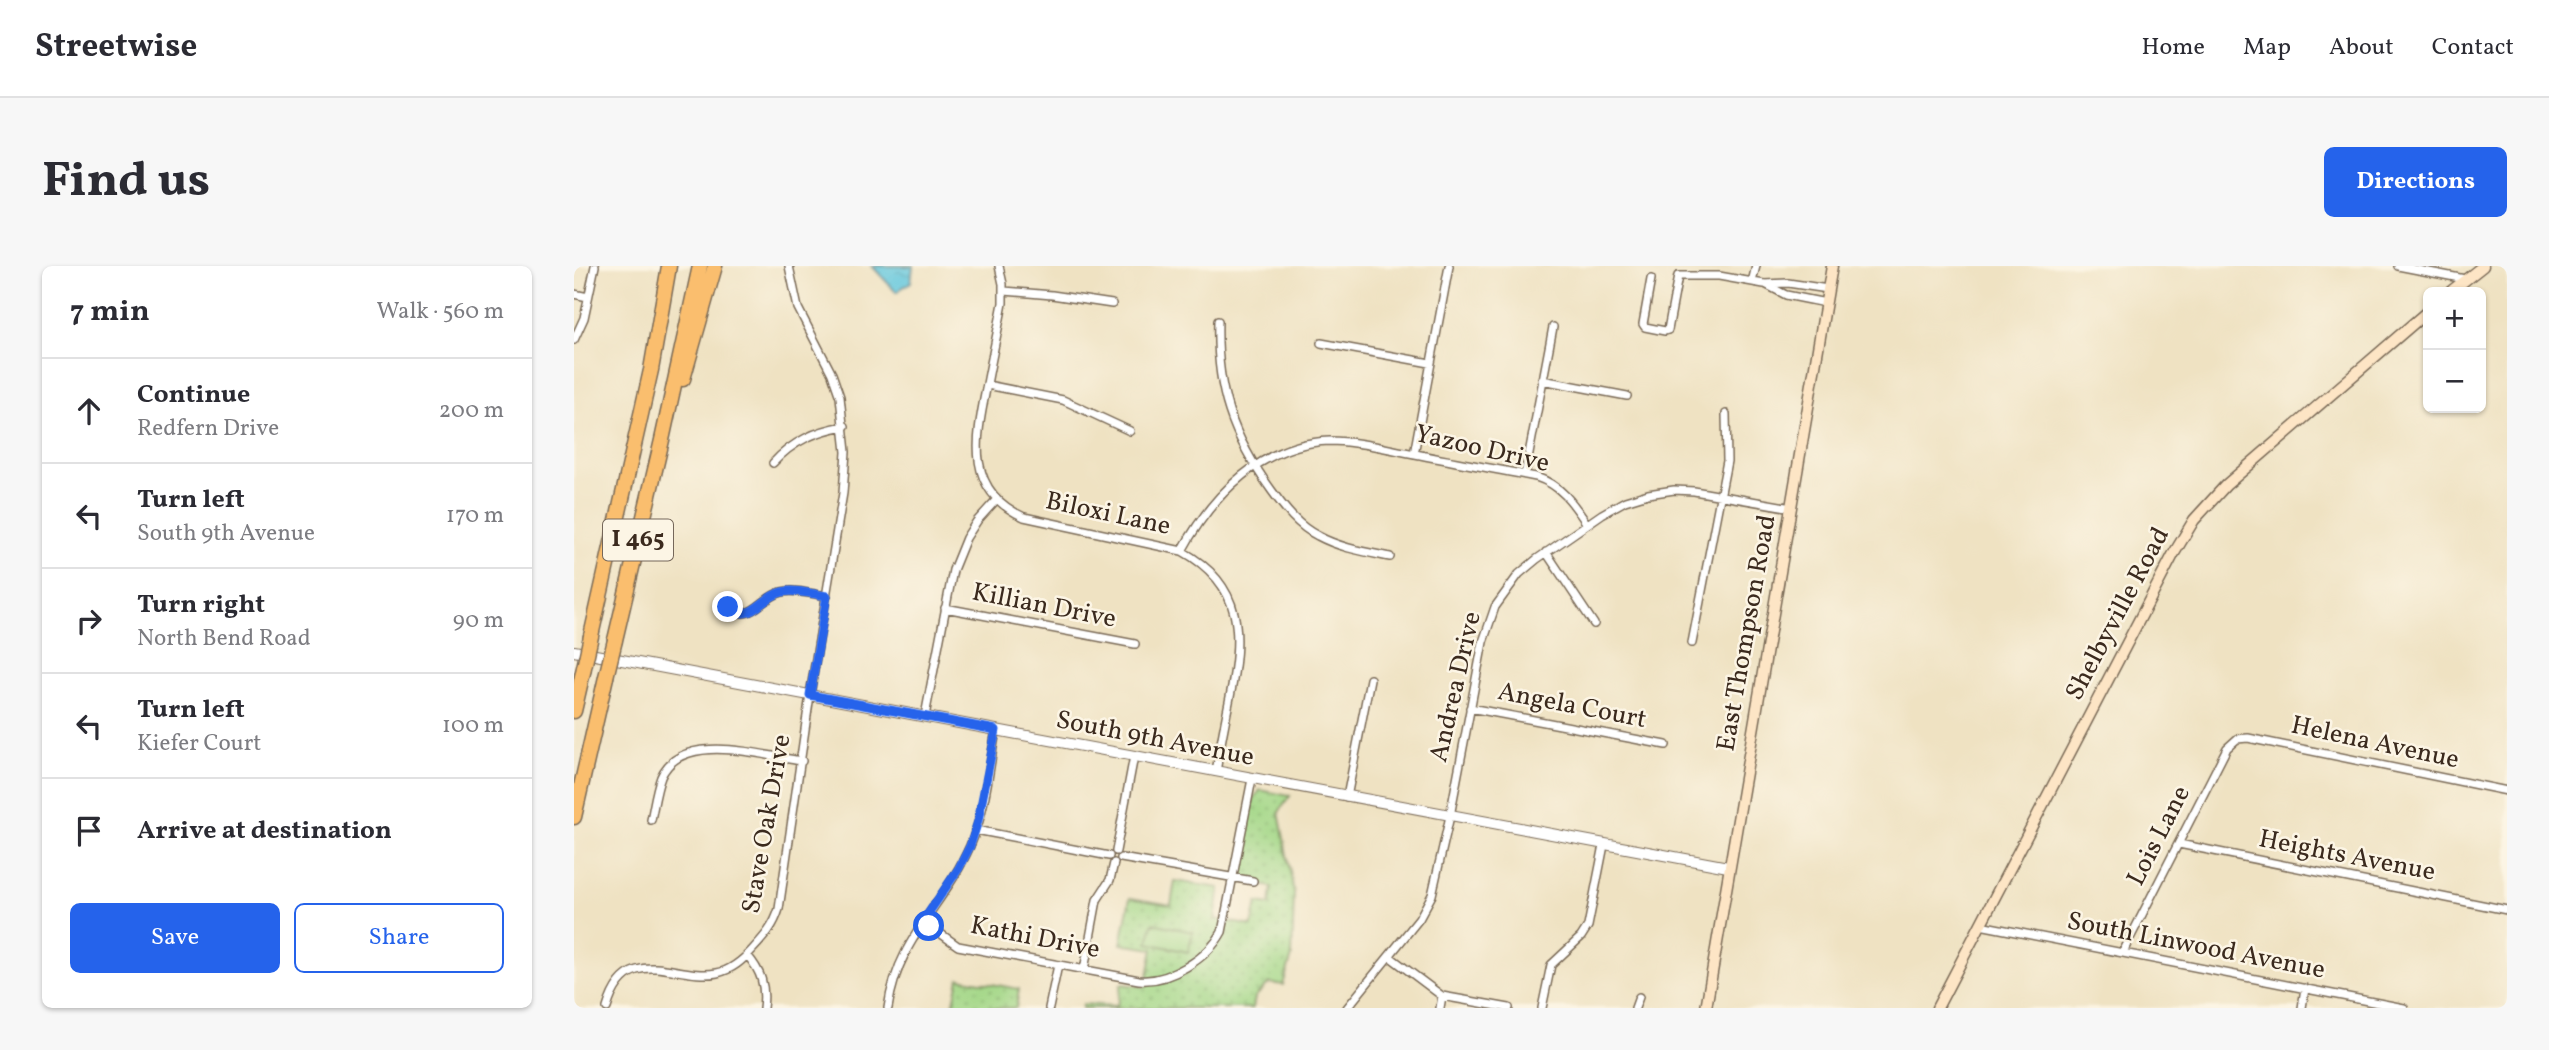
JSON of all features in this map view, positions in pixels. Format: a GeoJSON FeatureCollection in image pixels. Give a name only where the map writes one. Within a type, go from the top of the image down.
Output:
{"type":"FeatureCollection","features":[{"type":"Feature","properties":{"kind":"highway"},"geometry":{"type":"LineString","coordinates":[[651,369],[669,266]]}},
{"type":"Feature","properties":{"kind":"highway","name":"I 465"},"geometry":{"type":"LineString","coordinates":[[574,711],[651,369],[678,266]]}},
{"type":"Feature","properties":{"kind":"highway","name":"I 465"},"geometry":{"type":"LineString","coordinates":[[574,817],[700,266]]}},
{"type":"Feature","properties":{"kind":"highway"},"geometry":{"type":"LineString","coordinates":[[662,440],[689,361],[715,266]]}},
{"type":"Feature","properties":{"kind":"main road","name":"East Thompson Road"},"geometry":{"type":"LineString","coordinates":[[1706,1008],[1832,266]]}},
{"type":"Feature","properties":{"kind":"main road"},"geometry":{"type":"LineString","coordinates":[[2456,287],[2483,266]]}},
{"type":"Feature","properties":{"kind":"main road","name":"Shelbyville Road"},"geometry":{"type":"LineString","coordinates":[[1937,1008],[2173,555],[2194,520],[2227,484],[2423,315]]}},
{"type":"Feature","properties":{"kind":"street"},"geometry":{"type":"LineString","coordinates":[[574,340],[582,325],[595,266]]}},
{"type":"Feature","properties":{"kind":"street","name":"Stave Oak Drive"},"geometry":{"type":"LineString","coordinates":[[607,1007],[616,988],[625,978],[639,970],[659,967],[701,974],[716,973],[738,963],[768,933],[776,918],[843,493],[846,452],[840,397],[832,374],[798,308],[789,266]]}},
{"type":"Feature","properties":{"kind":"street"},"geometry":{"type":"LineString","coordinates":[[925,716],[953,569],[960,550],[977,521],[997,499],[982,474],[976,447],[1004,291],[999,266]]}},
{"type":"Feature","properties":{"kind":"street"},"geometry":{"type":"LineString","coordinates":[[1413,454],[1449,266]]}},
{"type":"Feature","properties":{"kind":"street"},"geometry":{"type":"LineString","coordinates":[[1752,282],[1756,266]]}},
{"type":"Feature","properties":{"kind":"street"},"geometry":{"type":"LineString","coordinates":[[2398,266],[2465,279]]}},
{"type":"Feature","properties":{"kind":"street"},"geometry":{"type":"LineString","coordinates":[[1651,279],[1643,324],[1645,327],[1664,331],[1668,330],[1678,276],[1719,276],[1764,284],[1828,289]]}},
{"type":"Feature","properties":{"kind":"street"},"geometry":{"type":"LineString","coordinates":[[1764,284],[1786,295],[1826,303]]}},
{"type":"Feature","properties":{"kind":"street"},"geometry":{"type":"LineString","coordinates":[[1004,291],[1112,304]]}},
{"type":"Feature","properties":{"kind":"street"},"geometry":{"type":"LineString","coordinates":[[574,294],[588,297]]}},
{"type":"Feature","properties":{"kind":"street"},"geometry":{"type":"LineString","coordinates":[[1218,321],[1219,371],[1226,405],[1239,440],[1254,467],[1296,521],[1315,535],[1340,545],[1390,557]]}},
{"type":"Feature","properties":{"kind":"street"},"geometry":{"type":"LineString","coordinates":[[1525,475],[1553,327]]}},
{"type":"Feature","properties":{"kind":"street"},"geometry":{"type":"LineString","coordinates":[[1321,343],[1430,363]]}},
{"type":"Feature","properties":{"kind":"street"},"geometry":{"type":"LineString","coordinates":[[1542,380],[1627,396]]}},
{"type":"Feature","properties":{"kind":"street"},"geometry":{"type":"LineString","coordinates":[[987,385],[1063,400],[1130,431]]}},
{"type":"Feature","properties":{"kind":"street"},"geometry":{"type":"LineString","coordinates":[[1692,643],[1727,461],[1726,414]]}},
{"type":"Feature","properties":{"kind":"street"},"geometry":{"type":"LineString","coordinates":[[773,463],[799,441],[821,431],[845,426]]}},
{"type":"Feature","properties":{"kind":"street","name":"Yazoo Drive"},"geometry":{"type":"LineString","coordinates":[[1182,551],[1199,521],[1221,495],[1254,467],[1287,449],[1316,442],[1353,443],[1543,479],[1572,502],[1587,524]]}},
{"type":"Feature","properties":{"kind":"street"},"geometry":{"type":"LineString","coordinates":[[1587,524],[1613,507],[1648,494],[1674,490],[1792,508]]}},
{"type":"Feature","properties":{"kind":"street","name":"Biloxi Lane"},"geometry":{"type":"LineString","coordinates":[[997,499],[1010,510],[1032,520],[1182,551],[1199,561],[1218,581],[1234,611],[1238,631],[1237,657],[1216,772]]}},
{"type":"Feature","properties":{"kind":"street","name":"Andrea Drive"},"geometry":{"type":"LineString","coordinates":[[1347,1008],[1429,904],[1440,868],[1483,642],[1492,613],[1519,574],[1587,524]]}},
{"type":"Feature","properties":{"kind":"street"},"geometry":{"type":"LineString","coordinates":[[1546,552],[1594,624]]}},
{"type":"Feature","properties":{"kind":"street"},"geometry":{"type":"LineString","coordinates":[[728,607],[736,613],[747,613],[772,596],[785,591],[827,596]]}},
{"type":"Feature","properties":{"kind":"street","name":"Killian Drive"},"geometry":{"type":"LineString","coordinates":[[945,608],[1135,644]]}},
{"type":"Feature","properties":{"kind":"street","name":"South 9th Avenue"},"geometry":{"type":"LineString","coordinates":[[574,651],[1728,867]]}},
{"type":"Feature","properties":{"kind":"street"},"geometry":{"type":"LineString","coordinates":[[1347,797],[1370,679]]}},
{"type":"Feature","properties":{"kind":"street","name":"Angela Court"},"geometry":{"type":"LineString","coordinates":[[1470,708],[1666,745]]}},
{"type":"Feature","properties":{"kind":"street"},"geometry":{"type":"LineString","coordinates":[[888,1008],[900,962],[962,862],[976,830],[996,730]]}},
{"type":"Feature","properties":{"kind":"street","name":"Helena Avenue"},"geometry":{"type":"LineString","coordinates":[[2236,740],[2248,738],[2507,791]]}},
{"type":"Feature","properties":{"kind":"street","name":"Lois Lane"},"geometry":{"type":"LineString","coordinates":[[2123,953],[2227,748],[2236,740]]}},
{"type":"Feature","properties":{"kind":"street"},"geometry":{"type":"LineString","coordinates":[[651,820],[661,778],[666,769],[681,755],[691,751],[711,748],[802,761]]}},
{"type":"Feature","properties":{"kind":"street"},"geometry":{"type":"LineString","coordinates":[[1084,970],[1097,900],[1110,880],[1134,756]]}},
{"type":"Feature","properties":{"kind":"street"},"geometry":{"type":"LineString","coordinates":[[1234,878],[1252,779]]}},
{"type":"Feature","properties":{"kind":"street"},"geometry":{"type":"LineString","coordinates":[[976,830],[1253,881]]}},
{"type":"Feature","properties":{"kind":"street","name":"Heights Avenue"},"geometry":{"type":"LineString","coordinates":[[2179,844],[2507,909]]}},
{"type":"Feature","properties":{"kind":"street"},"geometry":{"type":"LineString","coordinates":[[1542,1008],[1551,965],[1581,937],[1588,926],[1604,845]]}},
{"type":"Feature","properties":{"kind":"street","name":"Kathi Drive"},"geometry":{"type":"LineString","coordinates":[[923,921],[958,946],[1146,981],[1159,980],[1177,972],[1214,944],[1224,926],[1234,878]]}},
{"type":"Feature","properties":{"kind":"street","name":"South Linwood Avenue"},"geometry":{"type":"LineString","coordinates":[[1980,925],[2404,1008]]}},
{"type":"Feature","properties":{"kind":"street"},"geometry":{"type":"LineString","coordinates":[[747,955],[756,965],[763,981],[763,1008]]}},
{"type":"Feature","properties":{"kind":"street"},"geometry":{"type":"LineString","coordinates":[[1389,956],[1442,996],[1509,1008]]}},
{"type":"Feature","properties":{"kind":"street"},"geometry":{"type":"LineString","coordinates":[[1049,1008],[1058,965]]}},
{"type":"Feature","properties":{"kind":"street"},"geometry":{"type":"LineString","coordinates":[[2302,1008],[2305,988]]}},
{"type":"Feature","properties":{"kind":"street"},"geometry":{"type":"LineString","coordinates":[[1440,1008],[1442,996]]}},
{"type":"Feature","properties":{"kind":"street"},"geometry":{"type":"LineString","coordinates":[[1635,1008],[1639,997]]}},
{"type":"Feature","properties":{"kind":"green space"},"geometry":{"type":"Polygon","coordinates":[[[1260,790],[1290,796],[1279,812],[1294,893],[1292,956],[1283,985],[1269,983],[1255,997],[1253,1008],[1082,1008],[1083,1004],[1117,1006],[1121,984],[1146,987],[1153,949],[1121,944],[1130,898],[1171,905],[1175,881],[1220,888],[1215,919],[1252,926],[1257,903],[1270,905],[1272,887],[1238,881],[1253,801],[1260,790]]]}},
{"type":"Feature","properties":{"kind":"green space"},"geometry":{"type":"Polygon","coordinates":[[[1153,923],[1193,932],[1188,952],[1148,943],[1153,923]]]}},
{"type":"Feature","properties":{"kind":"green space"},"geometry":{"type":"Polygon","coordinates":[[[959,978],[1019,989],[1016,1008],[953,1008],[959,978]]]}},
{"type":"Feature","properties":{"kind":"water"},"geometry":{"type":"Polygon","coordinates":[[[872,266],[913,266],[911,282],[896,292],[872,266]]]}},
{"type":"Feature","properties":{"kind":"route"},"geometry":{"type":"LineString","coordinates":[[728,607],[736,613],[747,613],[772,596],[785,591],[827,596],[810,695],[996,730],[976,830],[962,862],[923,921],[929,926]]}}]}
